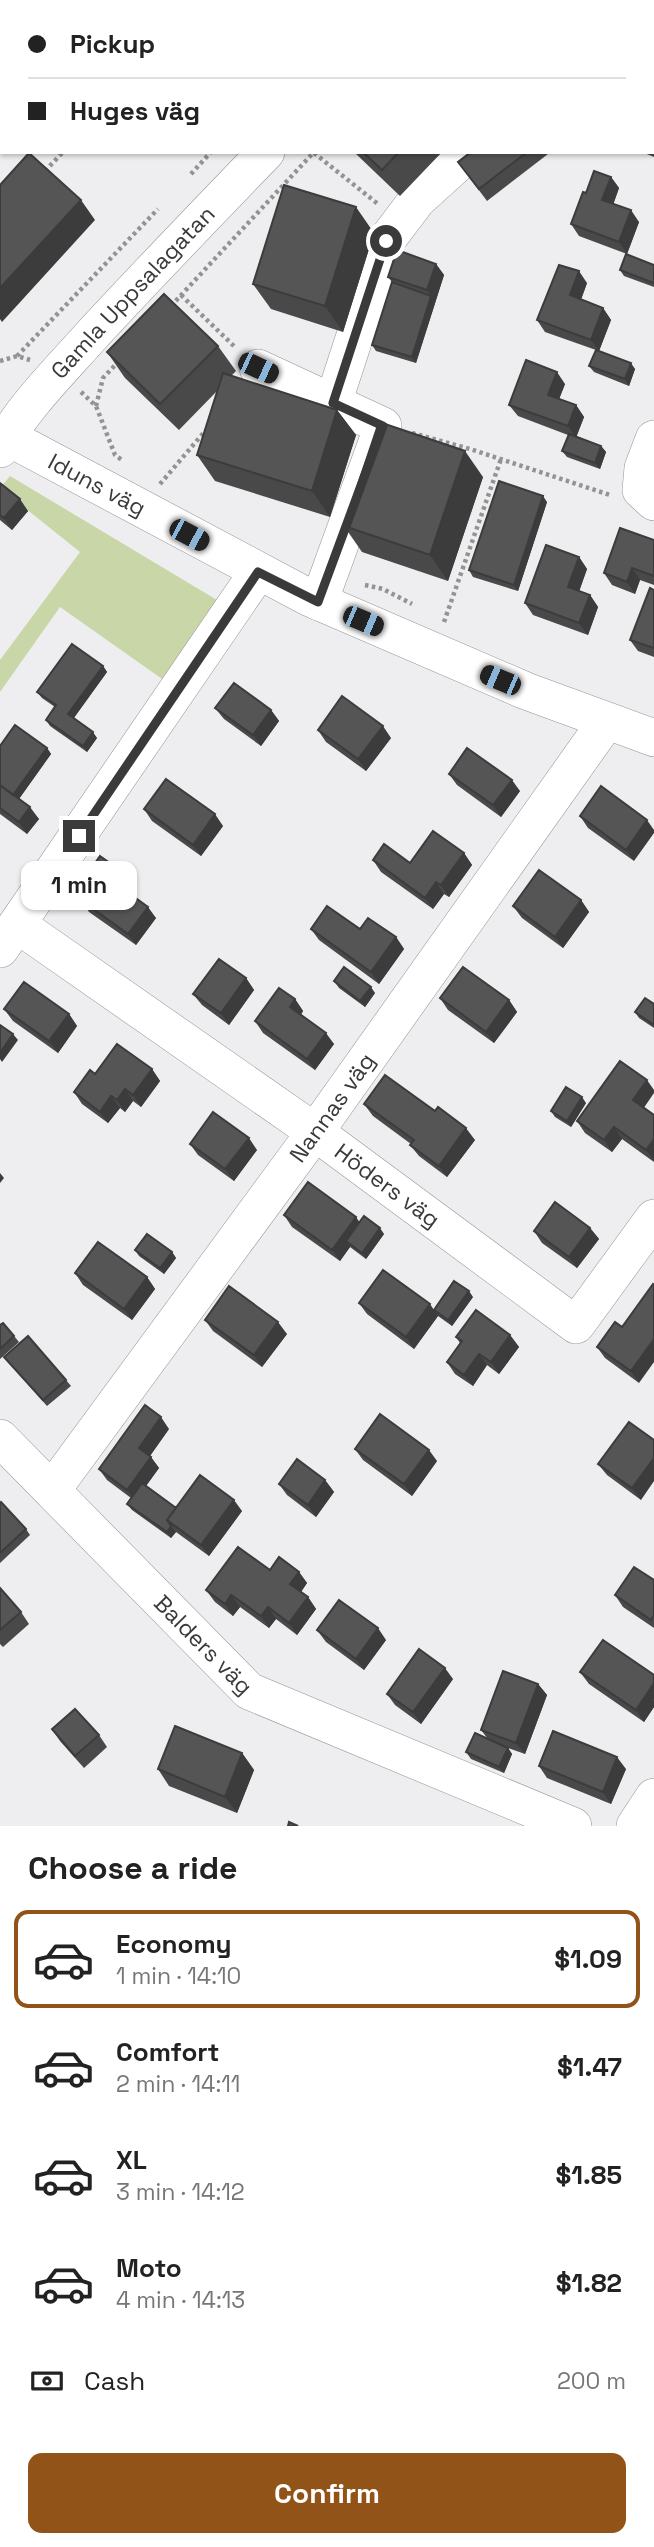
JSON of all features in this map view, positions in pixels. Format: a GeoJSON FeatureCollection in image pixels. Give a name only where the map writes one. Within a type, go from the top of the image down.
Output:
{"type":"FeatureCollection","features":[{"type":"Feature","properties":{"kind":"street","name":"Gamla Uppsalagatan"},"geometry":{"type":"LineString","coordinates":[[2,440],[59,372],[151,271],[264,154]]}},
{"type":"Feature","properties":{"kind":"street"},"geometry":{"type":"LineString","coordinates":[[333,403],[386,241],[417,200],[468,154]]}},
{"type":"Feature","properties":{"kind":"street"},"geometry":{"type":"LineString","coordinates":[[258,368],[383,426],[318,602]]}},
{"type":"Feature","properties":{"kind":"street"},"geometry":{"type":"LineString","coordinates":[[648,496],[643,468],[654,439]]}},
{"type":"Feature","properties":{"kind":"street","name":"Iduns väg"},"geometry":{"type":"LineString","coordinates":[[2,440],[318,602],[513,685],[654,738]]}},
{"type":"Feature","properties":{"kind":"street"},"geometry":{"type":"LineString","coordinates":[[9,937],[258,572]]}},
{"type":"Feature","properties":{"kind":"street","name":"Nannas väg"},"geometry":{"type":"LineString","coordinates":[[52,1490],[315,1132],[606,722]]}},
{"type":"Feature","properties":{"kind":"street","name":"Höders väg"},"geometry":{"type":"LineString","coordinates":[[9,937],[315,1132],[576,1325],[654,1218]]}},
{"type":"Feature","properties":{"kind":"street","name":"Balders väg"},"geometry":{"type":"LineString","coordinates":[[0,1438],[248,1691],[573,1826]]}},
{"type":"Feature","properties":{"kind":"street"},"geometry":{"type":"LineString","coordinates":[[635,1826],[654,1797]]}},
{"type":"Feature","properties":{"kind":"path"},"geometry":{"type":"LineString","coordinates":[[36,180],[62,154]]}},
{"type":"Feature","properties":{"kind":"path","name":"Gamla Uppsalagatan"},"geometry":{"type":"LineString","coordinates":[[191,174],[209,154]]}},
{"type":"Feature","properties":{"kind":"path"},"geometry":{"type":"LineString","coordinates":[[164,314],[313,154]]}},
{"type":"Feature","properties":{"kind":"path"},"geometry":{"type":"LineString","coordinates":[[315,154],[401,222]]}},
{"type":"Feature","properties":{"kind":"path"},"geometry":{"type":"LineString","coordinates":[[17,356],[158,209]]}},
{"type":"Feature","properties":{"kind":"path"},"geometry":{"type":"LineString","coordinates":[[181,295],[258,368]]}},
{"type":"Feature","properties":{"kind":"path"},"geometry":{"type":"LineString","coordinates":[[96,406],[103,378],[121,360]]}},
{"type":"Feature","properties":{"kind":"path"},"geometry":{"type":"LineString","coordinates":[[160,484],[214,421]]}},
{"type":"Feature","properties":{"kind":"path"},"geometry":{"type":"LineString","coordinates":[[383,426],[501,458],[615,497],[648,496]]}},
{"type":"Feature","properties":{"kind":"path"},"geometry":{"type":"LineString","coordinates":[[444,622],[501,458]]}},
{"type":"Feature","properties":{"kind":"green space"},"geometry":{"type":"Polygon","coordinates":[[[10,476],[217,600],[165,681],[60,607],[0,692],[0,660],[80,552],[0,488],[10,476]]]}},
{"type":"Feature","properties":{"kind":"building"},"geometry":{"type":"Polygon","coordinates":[[[30,154],[81,200],[0,288],[0,185],[30,154]]]}},
{"type":"Feature","properties":{"kind":"building"},"geometry":{"type":"Polygon","coordinates":[[[365,154],[397,154],[382,170],[365,154]]]}},
{"type":"Feature","properties":{"kind":"building"},"geometry":{"type":"Polygon","coordinates":[[[468,154],[524,154],[479,189],[458,162],[468,154]]]}},
{"type":"Feature","properties":{"kind":"building"},"geometry":{"type":"Polygon","coordinates":[[[594,171],[611,177],[602,200],[631,210],[619,242],[571,224],[594,171]]]}},
{"type":"Feature","properties":{"kind":"building"},"geometry":{"type":"Polygon","coordinates":[[[284,185],[356,207],[325,306],[253,284],[284,185]]]}},
{"type":"Feature","properties":{"kind":"building"},"geometry":{"type":"Polygon","coordinates":[[[397,250],[436,264],[427,290],[388,277],[397,250]]]}},
{"type":"Feature","properties":{"kind":"building"},"geometry":{"type":"Polygon","coordinates":[[[626,254],[654,265],[654,283],[620,270],[626,254]]]}},
{"type":"Feature","properties":{"kind":"building"},"geometry":{"type":"Polygon","coordinates":[[[559,265],[579,271],[570,295],[603,308],[591,340],[537,320],[559,265]]]}},
{"type":"Feature","properties":{"kind":"building"},"geometry":{"type":"Polygon","coordinates":[[[392,282],[431,296],[412,357],[372,345],[392,282]]]}},
{"type":"Feature","properties":{"kind":"building"},"geometry":{"type":"Polygon","coordinates":[[[164,294],[218,346],[160,404],[107,352],[164,294]]]}},
{"type":"Feature","properties":{"kind":"building"},"geometry":{"type":"Polygon","coordinates":[[[596,350],[631,363],[625,379],[589,366],[596,350]]]}},
{"type":"Feature","properties":{"kind":"building"},"geometry":{"type":"Polygon","coordinates":[[[526,360],[557,372],[548,395],[576,405],[568,426],[509,405],[526,360]]]}},
{"type":"Feature","properties":{"kind":"building"},"geometry":{"type":"Polygon","coordinates":[[[223,373],[337,410],[312,491],[197,455],[223,373]]]}},
{"type":"Feature","properties":{"kind":"building"},"geometry":{"type":"Polygon","coordinates":[[[379,422],[465,451],[430,555],[344,526],[379,422]]]}},
{"type":"Feature","properties":{"kind":"building"},"geometry":{"type":"Polygon","coordinates":[[[569,434],[601,446],[595,463],[562,451],[569,434]]]}},
{"type":"Feature","properties":{"kind":"building"},"geometry":{"type":"Polygon","coordinates":[[[499,481],[543,496],[514,585],[469,570],[499,481]]]}},
{"type":"Feature","properties":{"kind":"building"},"geometry":{"type":"Polygon","coordinates":[[[0,483],[20,499],[4,518],[0,515],[0,483]]]}},
{"type":"Feature","properties":{"kind":"building"},"geometry":{"type":"Polygon","coordinates":[[[620,528],[654,540],[654,576],[632,568],[627,582],[604,573],[620,528]]]}},
{"type":"Feature","properties":{"kind":"building"},"geometry":{"type":"Polygon","coordinates":[[[546,545],[579,557],[568,587],[590,595],[579,623],[525,603],[546,545]]]}},
{"type":"Feature","properties":{"kind":"building"},"geometry":{"type":"Polygon","coordinates":[[[650,588],[654,590],[654,648],[630,640],[650,588]]]}},
{"type":"Feature","properties":{"kind":"building"},"geometry":{"type":"Polygon","coordinates":[[[72,644],[103,666],[68,714],[93,732],[83,746],[46,720],[56,705],[37,692],[72,644]]]}},
{"type":"Feature","properties":{"kind":"building"},"geometry":{"type":"Polygon","coordinates":[[[234,683],[271,710],[253,735],[215,708],[234,683]]]}},
{"type":"Feature","properties":{"kind":"building"},"geometry":{"type":"Polygon","coordinates":[[[342,696],[383,726],[358,759],[318,730],[342,696]]]}},
{"type":"Feature","properties":{"kind":"building"},"geometry":{"type":"Polygon","coordinates":[[[15,725],[47,748],[13,795],[0,785],[0,746],[15,725]]]}},
{"type":"Feature","properties":{"kind":"building"},"geometry":{"type":"Polygon","coordinates":[[[467,748],[512,780],[493,805],[449,774],[467,748]]]}},
{"type":"Feature","properties":{"kind":"building"},"geometry":{"type":"Polygon","coordinates":[[[166,779],[215,814],[193,845],[144,809],[166,779]]]}},
{"type":"Feature","properties":{"kind":"building"},"geometry":{"type":"Polygon","coordinates":[[[0,785],[30,807],[19,822],[0,808],[0,785]]]}},
{"type":"Feature","properties":{"kind":"building"},"geometry":{"type":"Polygon","coordinates":[[[601,786],[647,820],[626,850],[580,816],[601,786]]]}},
{"type":"Feature","properties":{"kind":"building"},"geometry":{"type":"Polygon","coordinates":[[[433,831],[464,853],[441,885],[436,882],[425,898],[373,860],[384,844],[410,863],[433,831]]]}},
{"type":"Feature","properties":{"kind":"building"},"geometry":{"type":"Polygon","coordinates":[[[100,856],[114,866],[106,877],[101,873],[90,888],[82,882],[100,856]]]}},
{"type":"Feature","properties":{"kind":"building"},"geometry":{"type":"Polygon","coordinates":[[[539,870],[581,900],[555,937],[513,906],[539,870]]]}},
{"type":"Feature","properties":{"kind":"building"},"geometry":{"type":"Polygon","coordinates":[[[101,873],[148,907],[128,934],[81,900],[101,873]]]}},
{"type":"Feature","properties":{"kind":"building"},"geometry":{"type":"Polygon","coordinates":[[[327,906],[360,929],[368,918],[396,937],[371,972],[311,929],[327,906]]]}},
{"type":"Feature","properties":{"kind":"building"},"geometry":{"type":"Polygon","coordinates":[[[219,959],[246,978],[221,1013],[193,994],[219,959]]]}},
{"type":"Feature","properties":{"kind":"building"},"geometry":{"type":"Polygon","coordinates":[[[344,967],[371,987],[360,1001],[334,981],[344,967]]]}},
{"type":"Feature","properties":{"kind":"building"},"geometry":{"type":"Polygon","coordinates":[[[463,967],[509,1000],[486,1032],[440,998],[463,967]]]}},
{"type":"Feature","properties":{"kind":"building"},"geometry":{"type":"Polygon","coordinates":[[[24,982],[69,1014],[49,1041],[4,1009],[24,982]]]}},
{"type":"Feature","properties":{"kind":"building"},"geometry":{"type":"Polygon","coordinates":[[[279,988],[295,999],[290,1007],[326,1033],[307,1059],[255,1021],[279,988]]]}},
{"type":"Feature","properties":{"kind":"building"},"geometry":{"type":"Polygon","coordinates":[[[645,998],[654,1004],[654,1025],[635,1012],[645,998]]]}},
{"type":"Feature","properties":{"kind":"building"},"geometry":{"type":"Polygon","coordinates":[[[0,1025],[13,1034],[0,1053],[0,1025]]]}},
{"type":"Feature","properties":{"kind":"building"},"geometry":{"type":"Polygon","coordinates":[[[117,1044],[152,1069],[133,1095],[125,1089],[117,1100],[111,1096],[100,1112],[74,1092],[90,1070],[95,1074],[117,1044]]]}},
{"type":"Feature","properties":{"kind":"building"},"geometry":{"type":"Polygon","coordinates":[[[620,1061],[647,1080],[633,1100],[654,1115],[654,1139],[646,1150],[614,1127],[604,1140],[577,1121],[620,1061]]]}},
{"type":"Feature","properties":{"kind":"building"},"geometry":{"type":"Polygon","coordinates":[[[385,1075],[435,1111],[438,1107],[466,1128],[439,1166],[410,1145],[414,1140],[364,1104],[385,1075]]]}},
{"type":"Feature","properties":{"kind":"building"},"geometry":{"type":"Polygon","coordinates":[[[566,1087],[582,1097],[567,1121],[551,1111],[566,1087]]]}},
{"type":"Feature","properties":{"kind":"building"},"geometry":{"type":"Polygon","coordinates":[[[213,1112],[249,1138],[225,1169],[190,1144],[213,1112]]]}},
{"type":"Feature","properties":{"kind":"building"},"geometry":{"type":"Polygon","coordinates":[[[308,1182],[356,1217],[332,1250],[284,1215],[308,1182]]]}},
{"type":"Feature","properties":{"kind":"building"},"geometry":{"type":"Polygon","coordinates":[[[555,1202],[590,1228],[569,1257],[534,1231],[555,1202]]]}},
{"type":"Feature","properties":{"kind":"building"},"geometry":{"type":"Polygon","coordinates":[[[364,1216],[380,1228],[362,1253],[346,1241],[364,1216]]]}},
{"type":"Feature","properties":{"kind":"building"},"geometry":{"type":"Polygon","coordinates":[[[147,1234],[172,1252],[160,1268],[135,1250],[147,1234]]]}},
{"type":"Feature","properties":{"kind":"building"},"geometry":{"type":"Polygon","coordinates":[[[98,1242],[147,1277],[124,1309],[75,1273],[98,1242]]]}},
{"type":"Feature","properties":{"kind":"building"},"geometry":{"type":"Polygon","coordinates":[[[383,1270],[430,1304],[406,1337],[359,1303],[383,1270]]]}},
{"type":"Feature","properties":{"kind":"building"},"geometry":{"type":"Polygon","coordinates":[[[454,1281],[469,1291],[448,1320],[434,1310],[454,1281]]]}},
{"type":"Feature","properties":{"kind":"building"},"geometry":{"type":"Polygon","coordinates":[[[653,1284],[654,1339],[631,1371],[597,1347],[615,1322],[622,1327],[653,1284]]]}},
{"type":"Feature","properties":{"kind":"building"},"geometry":{"type":"Polygon","coordinates":[[[229,1286],[278,1322],[254,1355],[205,1320],[229,1286]]]}},
{"type":"Feature","properties":{"kind":"building"},"geometry":{"type":"Polygon","coordinates":[[[476,1310],[510,1335],[491,1362],[479,1354],[464,1375],[447,1362],[462,1341],[456,1337],[476,1310]]]}},
{"type":"Feature","properties":{"kind":"building"},"geometry":{"type":"Polygon","coordinates":[[[3,1323],[14,1336],[0,1349],[0,1325],[3,1323]]]}},
{"type":"Feature","properties":{"kind":"building"},"geometry":{"type":"Polygon","coordinates":[[[28,1336],[66,1380],[43,1400],[4,1357],[28,1336]]]}},
{"type":"Feature","properties":{"kind":"building"},"geometry":{"type":"Polygon","coordinates":[[[145,1405],[161,1417],[139,1448],[151,1457],[127,1490],[99,1469],[145,1405]]]}},
{"type":"Feature","properties":{"kind":"building"},"geometry":{"type":"Polygon","coordinates":[[[380,1414],[429,1450],[404,1484],[355,1449],[380,1414]]]}},
{"type":"Feature","properties":{"kind":"building"},"geometry":{"type":"Polygon","coordinates":[[[629,1422],[654,1440],[654,1458],[632,1488],[598,1464],[629,1422]]]}},
{"type":"Feature","properties":{"kind":"building"},"geometry":{"type":"Polygon","coordinates":[[[297,1459],[325,1480],[308,1505],[279,1484],[297,1459]]]}},
{"type":"Feature","properties":{"kind":"building"},"geometry":{"type":"Polygon","coordinates":[[[200,1475],[234,1500],[201,1545],[167,1520],[200,1475]]]}},
{"type":"Feature","properties":{"kind":"building"},"geometry":{"type":"Polygon","coordinates":[[[142,1483],[176,1508],[167,1520],[171,1526],[167,1532],[127,1504],[142,1483]]]}},
{"type":"Feature","properties":{"kind":"building"},"geometry":{"type":"Polygon","coordinates":[[[0,1503],[26,1529],[0,1553],[0,1503]]]}},
{"type":"Feature","properties":{"kind":"building"},"geometry":{"type":"Polygon","coordinates":[[[238,1547],[270,1570],[279,1557],[299,1572],[290,1584],[308,1597],[289,1623],[268,1607],[261,1616],[231,1595],[225,1604],[206,1590],[238,1547]]]}},
{"type":"Feature","properties":{"kind":"building"},"geometry":{"type":"Polygon","coordinates":[[[634,1567],[654,1580],[654,1615],[651,1620],[615,1595],[634,1567]]]}},
{"type":"Feature","properties":{"kind":"building"},"geometry":{"type":"Polygon","coordinates":[[[0,1588],[21,1612],[0,1630],[0,1588]]]}},
{"type":"Feature","properties":{"kind":"building"},"geometry":{"type":"Polygon","coordinates":[[[339,1600],[378,1628],[356,1659],[317,1630],[339,1600]]]}},
{"type":"Feature","properties":{"kind":"building"},"geometry":{"type":"Polygon","coordinates":[[[603,1640],[654,1675],[654,1683],[636,1710],[580,1672],[603,1640]]]}},
{"type":"Feature","properties":{"kind":"building"},"geometry":{"type":"Polygon","coordinates":[[[419,1649],[445,1668],[413,1712],[387,1694],[419,1649]]]}},
{"type":"Feature","properties":{"kind":"building"},"geometry":{"type":"Polygon","coordinates":[[[503,1671],[538,1684],[516,1743],[481,1730],[503,1671]]]}},
{"type":"Feature","properties":{"kind":"building"},"geometry":{"type":"Polygon","coordinates":[[[75,1709],[99,1735],[75,1756],[52,1729],[75,1709]]]}},
{"type":"Feature","properties":{"kind":"building"},"geometry":{"type":"Polygon","coordinates":[[[175,1726],[242,1753],[225,1797],[158,1769],[175,1726]]]}},
{"type":"Feature","properties":{"kind":"building"},"geometry":{"type":"Polygon","coordinates":[[[553,1731],[617,1757],[603,1792],[539,1766],[553,1731]]]}},
{"type":"Feature","properties":{"kind":"building"},"geometry":{"type":"Polygon","coordinates":[[[475,1733],[508,1748],[499,1767],[466,1752],[475,1733]]]}},
{"type":"Feature","properties":{"kind":"route"},"geometry":{"type":"LineString","coordinates":[[79,836],[258,572],[318,602],[383,426],[333,403],[386,241]]}}]}
